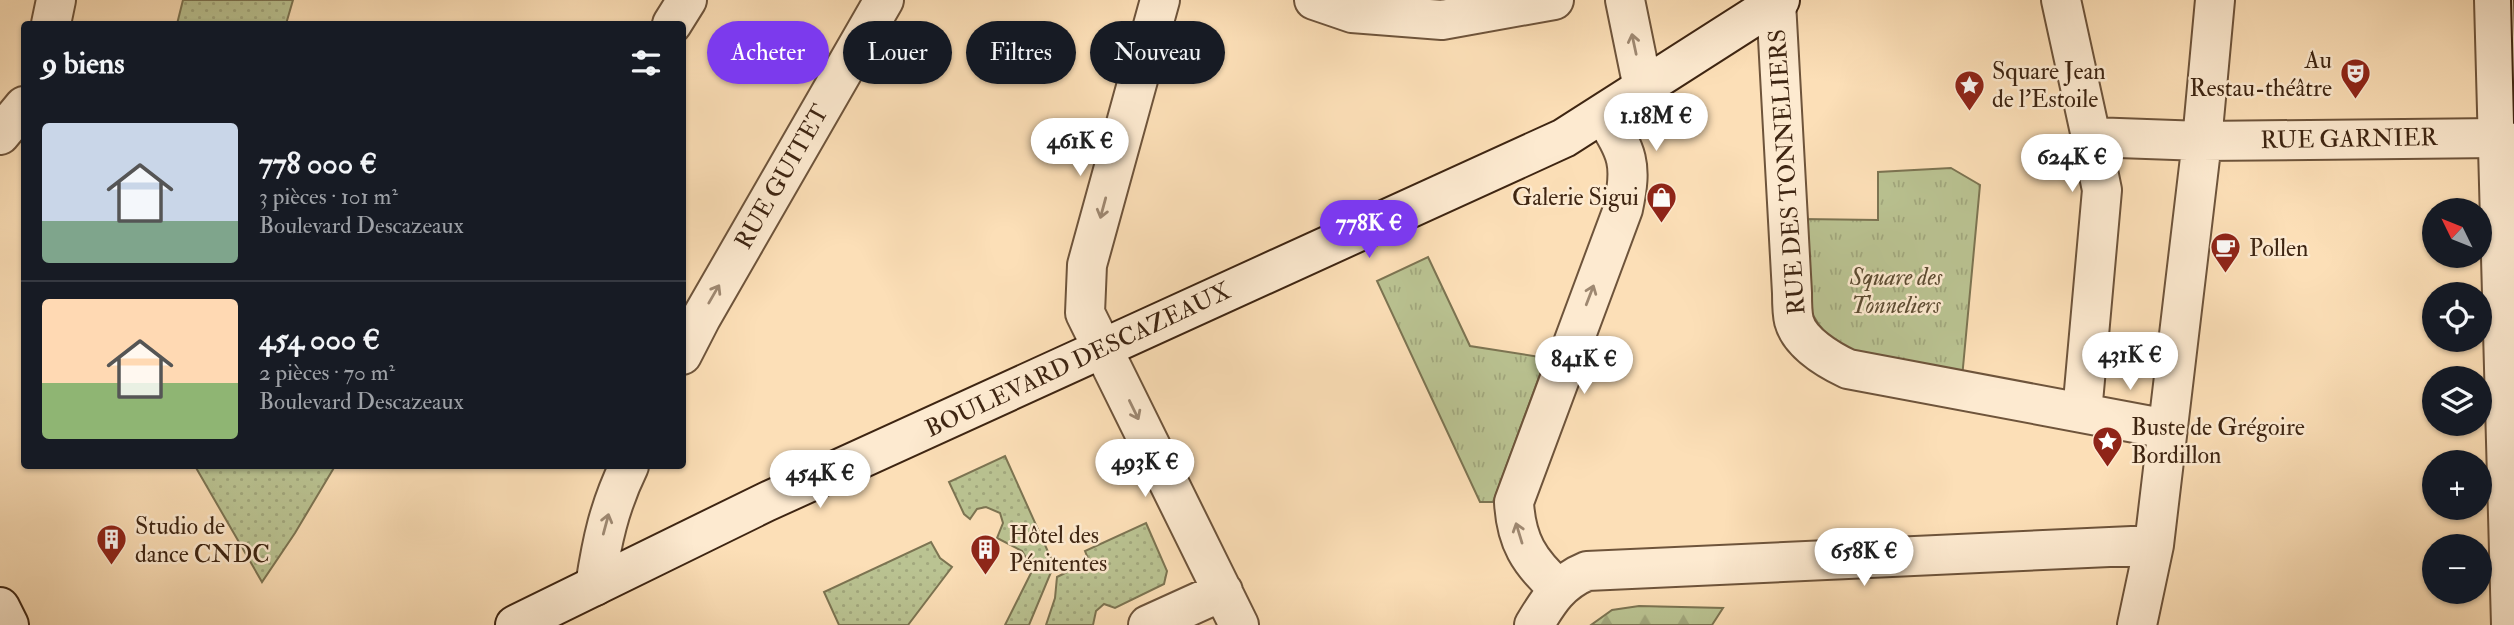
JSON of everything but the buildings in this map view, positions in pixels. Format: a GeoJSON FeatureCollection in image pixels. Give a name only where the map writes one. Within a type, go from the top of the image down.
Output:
{"type":"FeatureCollection","features":[{"type":"Feature","properties":{"kind":"street"},"geometry":{"type":"LineString","coordinates":[[52,21],[56,0]]}},
{"type":"Feature","properties":{"kind":"street"},"geometry":{"type":"LineString","coordinates":[[674,21],[687,0]]}},
{"type":"Feature","properties":{"kind":"street","name":"RUE GUITET"},"geometry":{"type":"LineString","coordinates":[[686,347],[884,0]]}},
{"type":"Feature","properties":{"kind":"street"},"geometry":{"type":"LineString","coordinates":[[1160,0],[1087,265],[1085,313],[1239,625]]}},
{"type":"Feature","properties":{"kind":"street"},"geometry":{"type":"LineString","coordinates":[[1314,0],[1352,13],[1443,20],[1554,0]]}},
{"type":"Feature","properties":{"kind":"street"},"geometry":{"type":"LineString","coordinates":[[1625,0],[1643,88]]}},
{"type":"Feature","properties":{"kind":"street"},"geometry":{"type":"LineString","coordinates":[[2061,0],[2102,190],[2082,412]]}},
{"type":"Feature","properties":{"kind":"street"},"geometry":{"type":"LineString","coordinates":[[2137,625],[2154,545],[2202,141],[2215,0]]}},
{"type":"Feature","properties":{"kind":"street"},"geometry":{"type":"LineString","coordinates":[[2494,0],[2511,625]]}},
{"type":"Feature","properties":{"kind":"street","name":"BOULEVARD DESCAZEAUX"},"geometry":{"type":"LineString","coordinates":[[528,622],[766,502],[1564,138],[1778,1]]}},
{"type":"Feature","properties":{"kind":"street","name":"RUE DES TONNELIERS"},"geometry":{"type":"LineString","coordinates":[[1778,1],[1792,303],[1794,323],[1804,337],[1834,362],[1848,369],[2168,429]]}},
{"type":"Feature","properties":{"kind":"street"},"geometry":{"type":"LineString","coordinates":[[0,135],[21,110]]}},
{"type":"Feature","properties":{"kind":"street"},"geometry":{"type":"LineString","coordinates":[[1558,588],[1537,569],[1524,548],[1515,520],[1514,502],[1623,209],[1629,179],[1628,161],[1625,149],[1603,114]]}},
{"type":"Feature","properties":{"kind":"street","name":"RUE GARNIER"},"geometry":{"type":"LineString","coordinates":[[2091,137],[2202,141],[2497,138]]}},
{"type":"Feature","properties":{"kind":"street"},"geometry":{"type":"LineString","coordinates":[[595,586],[601,544],[614,496],[628,469]]}},
{"type":"Feature","properties":{"kind":"street"},"geometry":{"type":"LineString","coordinates":[[1534,625],[1558,588],[1587,570],[2154,545]]}},
{"type":"Feature","properties":{"kind":"street"},"geometry":{"type":"LineString","coordinates":[[1148,625],[1223,591]]}},
{"type":"Feature","properties":{"kind":"street"},"geometry":{"type":"LineString","coordinates":[[0,607],[9,625]]}},
{"type":"Feature","properties":{"kind":"green space"},"geometry":{"type":"Polygon","coordinates":[[[183,0],[293,0],[287,21],[178,21],[183,0]]]}},
{"type":"Feature","properties":{"kind":"green space","name":"Square des Tonneliers"},"geometry":{"type":"Polygon","coordinates":[[[1951,168],[1980,185],[1962,378],[1888,364],[1842,346],[1824,330],[1811,310],[1803,276],[1803,219],[1878,220],[1878,172],[1951,168]]]}},
{"type":"Feature","properties":{"kind":"green space"},"geometry":{"type":"Polygon","coordinates":[[[1428,257],[1470,346],[1546,358],[1493,502],[1480,502],[1377,281],[1428,257]]]}},
{"type":"Feature","properties":{"kind":"green space"},"geometry":{"type":"Polygon","coordinates":[[[1005,456],[1054,565],[1029,625],[1005,625],[1033,569],[1022,551],[997,538],[1003,523],[1000,513],[986,507],[977,509],[970,519],[964,514],[949,482],[1005,456]]]}},
{"type":"Feature","properties":{"kind":"green space"},"geometry":{"type":"Polygon","coordinates":[[[197,469],[333,469],[295,533],[262,582],[197,469]]]}},
{"type":"Feature","properties":{"kind":"green space"},"geometry":{"type":"Polygon","coordinates":[[[1146,523],[1167,571],[1164,584],[1115,608],[1104,604],[1096,611],[1093,625],[1046,625],[1055,598],[1057,577],[1089,561],[1085,551],[1146,523]]]}},
{"type":"Feature","properties":{"kind":"green space"},"geometry":{"type":"Polygon","coordinates":[[[931,542],[940,558],[952,567],[908,625],[839,625],[824,592],[931,542]]]}},
{"type":"Feature","properties":{"kind":"green space"},"geometry":{"type":"Polygon","coordinates":[[[1639,606],[1723,608],[1712,625],[1591,625],[1612,610],[1639,606]]]}},
{"type":"Feature","properties":{"kind":"tram line"},"geometry":{"type":"LineString","coordinates":[[2511,0],[2514,123]]}},
{"type":"Feature","properties":{"kind":"place","name":"Au Restau-théâtre"},"geometry":{"type":"Point","coordinates":[2355,101]}},
{"type":"Feature","properties":{"kind":"place","name":"Square Jean de l’Estoile"},"geometry":{"type":"Point","coordinates":[1969,112]}},
{"type":"Feature","properties":{"kind":"place","name":"Galerie Sigui"},"geometry":{"type":"Point","coordinates":[1662,224]}},
{"type":"Feature","properties":{"kind":"place","name":"Pollen"},"geometry":{"type":"Point","coordinates":[2226,275]}},
{"type":"Feature","properties":{"kind":"place","name":"Buste de Grégoire Bordillon"},"geometry":{"type":"Point","coordinates":[2108,468]}},
{"type":"Feature","properties":{"kind":"place","name":"Studio de dance CNDC"},"geometry":{"type":"Point","coordinates":[112,567]}},
{"type":"Feature","properties":{"kind":"place","name":"Hôtel des Pénitentes"},"geometry":{"type":"Point","coordinates":[986,576]}}]}
